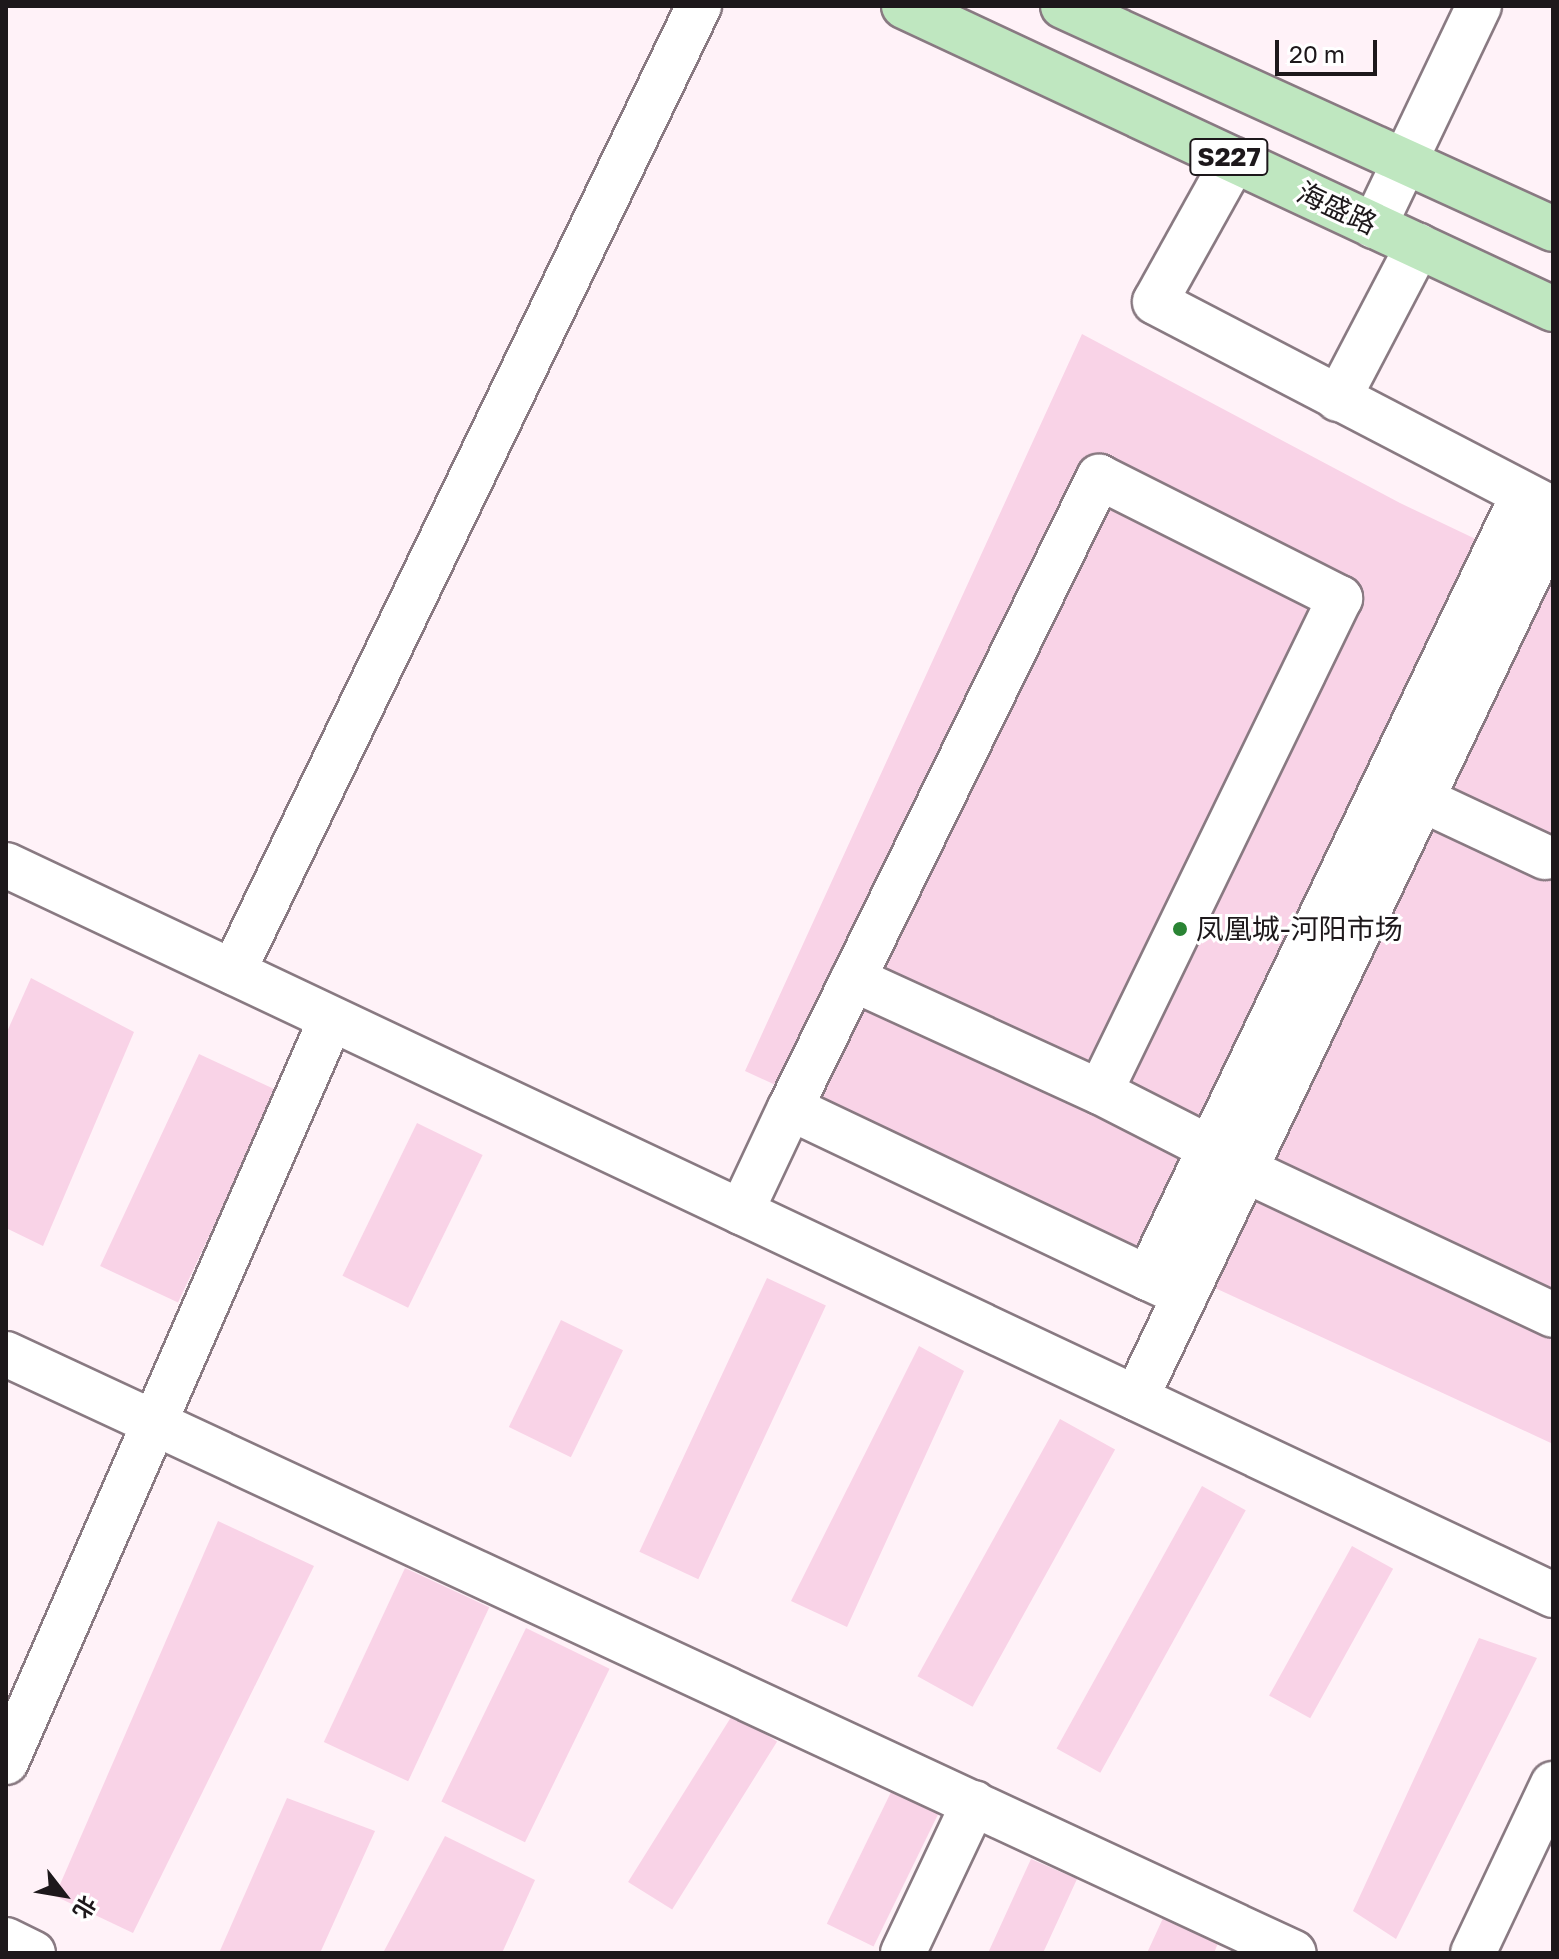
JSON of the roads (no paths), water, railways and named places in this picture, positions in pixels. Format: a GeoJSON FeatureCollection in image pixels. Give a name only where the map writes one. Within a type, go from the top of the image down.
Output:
{"type":"FeatureCollection","features":[{"type":"Feature","properties":{"kind":"main road","name":"海盛路"},"geometry":{"type":"LineString","coordinates":[[904,6],[1553,309]]}},
{"type":"Feature","properties":{"kind":"main road"},"geometry":{"type":"LineString","coordinates":[[1063,6],[1553,229]]}},
{"type":"Feature","properties":{"kind":"street"},"geometry":{"type":"LineString","coordinates":[[233,972],[699,6]]}},
{"type":"Feature","properties":{"kind":"street"},"geometry":{"type":"LineString","coordinates":[[1374,226],[1479,6]]}},
{"type":"Feature","properties":{"kind":"street"},"geometry":{"type":"LineString","coordinates":[[1234,160],[1155,302],[1338,399],[1547,516]]}},
{"type":"Feature","properties":{"kind":"street"},"geometry":{"type":"LineString","coordinates":[[1338,399],[1418,246]]}},
{"type":"Feature","properties":{"kind":"street"},"geometry":{"type":"LineString","coordinates":[[741,1212],[1099,477],[1340,598],[1100,1092]]}},
{"type":"Feature","properties":{"kind":"street"},"geometry":{"type":"LineString","coordinates":[[1227,1159],[1421,799],[1547,516]]}},
{"type":"Feature","properties":{"kind":"street"},"geometry":{"type":"LineString","coordinates":[[1136,1398],[1167,1287],[1227,1159],[1547,516]]}},
{"type":"Feature","properties":{"kind":"street"},"geometry":{"type":"LineString","coordinates":[[1421,799],[1545,857]]}},
{"type":"Feature","properties":{"kind":"street"},"geometry":{"type":"LineString","coordinates":[[6,865],[1553,1595]]}},
{"type":"Feature","properties":{"kind":"street"},"geometry":{"type":"LineString","coordinates":[[853,979],[1100,1092],[1227,1159],[1553,1315]]}},
{"type":"Feature","properties":{"kind":"street"},"geometry":{"type":"LineString","coordinates":[[6,1762],[331,1019]]}},
{"type":"Feature","properties":{"kind":"street"},"geometry":{"type":"LineString","coordinates":[[790,1108],[1167,1287]]}},
{"type":"Feature","properties":{"kind":"street"},"geometry":{"type":"LineString","coordinates":[[6,1354],[156,1420],[1294,1953]]}},
{"type":"Feature","properties":{"kind":"street"},"geometry":{"type":"LineString","coordinates":[[1473,1953],[1553,1784]]}},
{"type":"Feature","properties":{"kind":"street"},"geometry":{"type":"LineString","coordinates":[[903,1953],[974,1803]]}},
{"type":"Feature","properties":{"kind":"street"},"geometry":{"type":"LineString","coordinates":[[6,1940],[33,1953]]}},
{"type":"Feature","properties":{"kind":"place","name":"凤凰城-河阳市场"},"geometry":{"type":"Point","coordinates":[1180,929]}}]}
